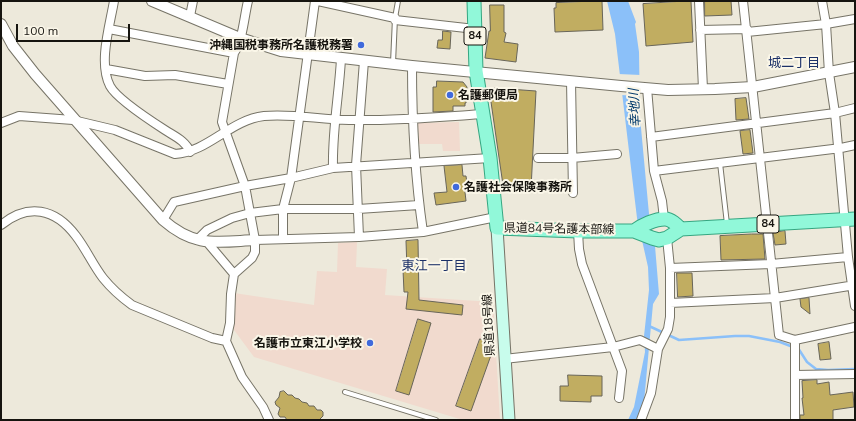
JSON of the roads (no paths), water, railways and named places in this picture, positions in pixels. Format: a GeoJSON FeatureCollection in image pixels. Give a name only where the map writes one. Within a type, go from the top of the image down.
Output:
{"type":"FeatureCollection","features":[{"type":"Feature","properties":{"kind":"main road","name":"県道84号名護本部線"},"geometry":{"type":"LineString","coordinates":[[474,1],[476,71],[490,158],[496,222],[578,231],[634,231],[656,239],[667,238]]}},
{"type":"Feature","properties":{"kind":"main road","name":"県道84号名護本部線"},"geometry":{"type":"LineString","coordinates":[[634,231],[646,224],[664,219]]}},
{"type":"Feature","properties":{"kind":"main road"},"geometry":{"type":"LineString","coordinates":[[664,219],[669,220],[681,229]]}},
{"type":"Feature","properties":{"kind":"main road","name":"84"},"geometry":{"type":"LineString","coordinates":[[667,238],[681,229],[850,219]]}},
{"type":"Feature","properties":{"kind":"main road","name":"県道18号線"},"geometry":{"type":"LineString","coordinates":[[496,222],[509,420]]}},
{"type":"Feature","properties":{"kind":"street"},"geometry":{"type":"LineString","coordinates":[[114,1],[104,64],[110,86],[132,107],[188,146],[190,152]]}},
{"type":"Feature","properties":{"kind":"street"},"geometry":{"type":"LineString","coordinates":[[152,1],[240,38],[281,51],[341,59],[621,86],[668,90],[752,87],[855,67]]}},
{"type":"Feature","properties":{"kind":"street"},"geometry":{"type":"LineString","coordinates":[[190,16],[193,1]]}},
{"type":"Feature","properties":{"kind":"street"},"geometry":{"type":"LineString","coordinates":[[248,1],[238,48],[234,53],[222,122],[245,186],[256,252],[252,258],[234,274],[231,294],[230,323],[226,341],[242,377],[263,407],[269,420]]}},
{"type":"Feature","properties":{"kind":"street"},"geometry":{"type":"LineString","coordinates":[[283,238],[283,209],[291,178],[315,1]]}},
{"type":"Feature","properties":{"kind":"street"},"geometry":{"type":"LineString","coordinates":[[318,1],[395,19],[475,29]]}},
{"type":"Feature","properties":{"kind":"street"},"geometry":{"type":"LineString","coordinates":[[698,1],[703,89]]}},
{"type":"Feature","properties":{"kind":"street"},"geometry":{"type":"LineString","coordinates":[[743,1],[779,335],[795,340],[855,327]]}},
{"type":"Feature","properties":{"kind":"street"},"geometry":{"type":"LineString","coordinates":[[822,1],[826,24],[829,73],[835,114],[837,149],[850,219],[848,257],[855,306]]}},
{"type":"Feature","properties":{"kind":"street"},"geometry":{"type":"LineString","coordinates":[[700,30],[747,30],[826,24],[855,19]]}},
{"type":"Feature","properties":{"kind":"street"},"geometry":{"type":"LineString","coordinates":[[1,24],[23,60],[73,120],[163,220],[181,234],[202,241],[359,237],[423,232],[496,222]]}},
{"type":"Feature","properties":{"kind":"street"},"geometry":{"type":"LineString","coordinates":[[109,29],[234,53]]}},
{"type":"Feature","properties":{"kind":"street"},"geometry":{"type":"LineString","coordinates":[[333,168],[332,146],[341,59]]}},
{"type":"Feature","properties":{"kind":"street"},"geometry":{"type":"LineString","coordinates":[[359,237],[356,165],[364,61]]}},
{"type":"Feature","properties":{"kind":"street"},"geometry":{"type":"LineString","coordinates":[[412,66],[412,118],[419,206],[423,232]]}},
{"type":"Feature","properties":{"kind":"street"},"geometry":{"type":"LineString","coordinates":[[106,69],[145,76],[176,75],[228,84]]}},
{"type":"Feature","properties":{"kind":"street"},"geometry":{"type":"LineString","coordinates":[[571,81],[573,193]]}},
{"type":"Feature","properties":{"kind":"street"},"geometry":{"type":"LineString","coordinates":[[645,88],[654,171],[662,201],[664,219]]}},
{"type":"Feature","properties":{"kind":"street"},"geometry":{"type":"LineString","coordinates":[[651,137],[835,114],[855,108]]}},
{"type":"Feature","properties":{"kind":"street"},"geometry":{"type":"LineString","coordinates":[[1,123],[19,116],[73,120],[115,130],[175,154],[190,152],[236,124],[263,116],[284,115],[335,120],[360,120],[483,114]]}},
{"type":"Feature","properties":{"kind":"street"},"geometry":{"type":"LineString","coordinates":[[654,171],[837,149],[855,145]]}},
{"type":"Feature","properties":{"kind":"street"},"geometry":{"type":"LineString","coordinates":[[538,158],[572,158],[618,154]]}},
{"type":"Feature","properties":{"kind":"street"},"geometry":{"type":"LineString","coordinates":[[163,220],[174,202],[333,168],[356,165],[490,158]]}},
{"type":"Feature","properties":{"kind":"street"},"geometry":{"type":"LineString","coordinates":[[202,241],[207,230],[232,218],[250,213],[283,209],[358,209],[419,206]]}},
{"type":"Feature","properties":{"kind":"street"},"geometry":{"type":"LineString","coordinates":[[1,225],[16,214],[27,211],[43,212],[57,218],[76,236],[102,277],[132,305],[212,338],[226,341]]}},
{"type":"Feature","properties":{"kind":"street"},"geometry":{"type":"LineString","coordinates":[[578,231],[582,264],[622,371],[619,398]]}},
{"type":"Feature","properties":{"kind":"street"},"geometry":{"type":"LineString","coordinates":[[641,420],[651,393],[656,348],[668,329],[670,317],[670,268],[667,238]]}},
{"type":"Feature","properties":{"kind":"street"},"geometry":{"type":"LineString","coordinates":[[202,241],[234,274]]}},
{"type":"Feature","properties":{"kind":"street"},"geometry":{"type":"LineString","coordinates":[[670,268],[771,264],[848,257]]}},
{"type":"Feature","properties":{"kind":"street"},"geometry":{"type":"LineString","coordinates":[[670,303],[775,298],[853,285]]}},
{"type":"Feature","properties":{"kind":"street"},"geometry":{"type":"LineString","coordinates":[[504,359],[614,347],[640,340],[656,348]]}},
{"type":"Feature","properties":{"kind":"street"},"geometry":{"type":"LineString","coordinates":[[795,340],[795,420]]}},
{"type":"Feature","properties":{"kind":"street"},"geometry":{"type":"LineString","coordinates":[[795,375],[855,374]]}},
{"type":"Feature","properties":{"kind":"lane"},"geometry":{"type":"LineString","coordinates":[[393,63],[395,19],[398,1]]}},
{"type":"Feature","properties":{"kind":"lane"},"geometry":{"type":"LineString","coordinates":[[720,163],[727,226]]}},
{"type":"Feature","properties":{"kind":"lane"},"geometry":{"type":"LineString","coordinates":[[345,392],[436,420]]}},
{"type":"Feature","properties":{"kind":"water","name":"幸地川"},"geometry":{"type":"Polygon","coordinates":[[[607,1],[628,1],[636,22],[639,52],[640,117],[649,214],[655,246],[659,294],[653,304],[644,402],[636,420],[628,420],[634,407],[645,352],[644,336],[649,290],[648,267],[637,218],[615,34],[607,1]]]}},
{"type":"Feature","properties":{"kind":"waterway"},"geometry":{"type":"LineString","coordinates":[[649,326],[679,340],[749,336],[780,342],[793,347]]}},
{"type":"Feature","properties":{"kind":"waterway"},"geometry":{"type":"LineString","coordinates":[[798,348],[807,362],[816,369],[855,369]]}},
{"type":"Feature","properties":{"kind":"place","name":"沖縄国税事務所名護税務署"},"geometry":{"type":"Point","coordinates":[361,45]}},
{"type":"Feature","properties":{"kind":"place","name":"名護郵便局"},"geometry":{"type":"Point","coordinates":[450,95]}},
{"type":"Feature","properties":{"kind":"place","name":"名護社会保険事務所"},"geometry":{"type":"Point","coordinates":[456,187]}},
{"type":"Feature","properties":{"kind":"place","name":"名護市立東江小学校"},"geometry":{"type":"Point","coordinates":[370,343]}},
{"type":"Feature","properties":{"kind":"district","name":"城二丁目"},"geometry":{"type":"Point","coordinates":[794,63]}},
{"type":"Feature","properties":{"kind":"district","name":"東江一丁目"},"geometry":{"type":"Point","coordinates":[434,266]}}]}
